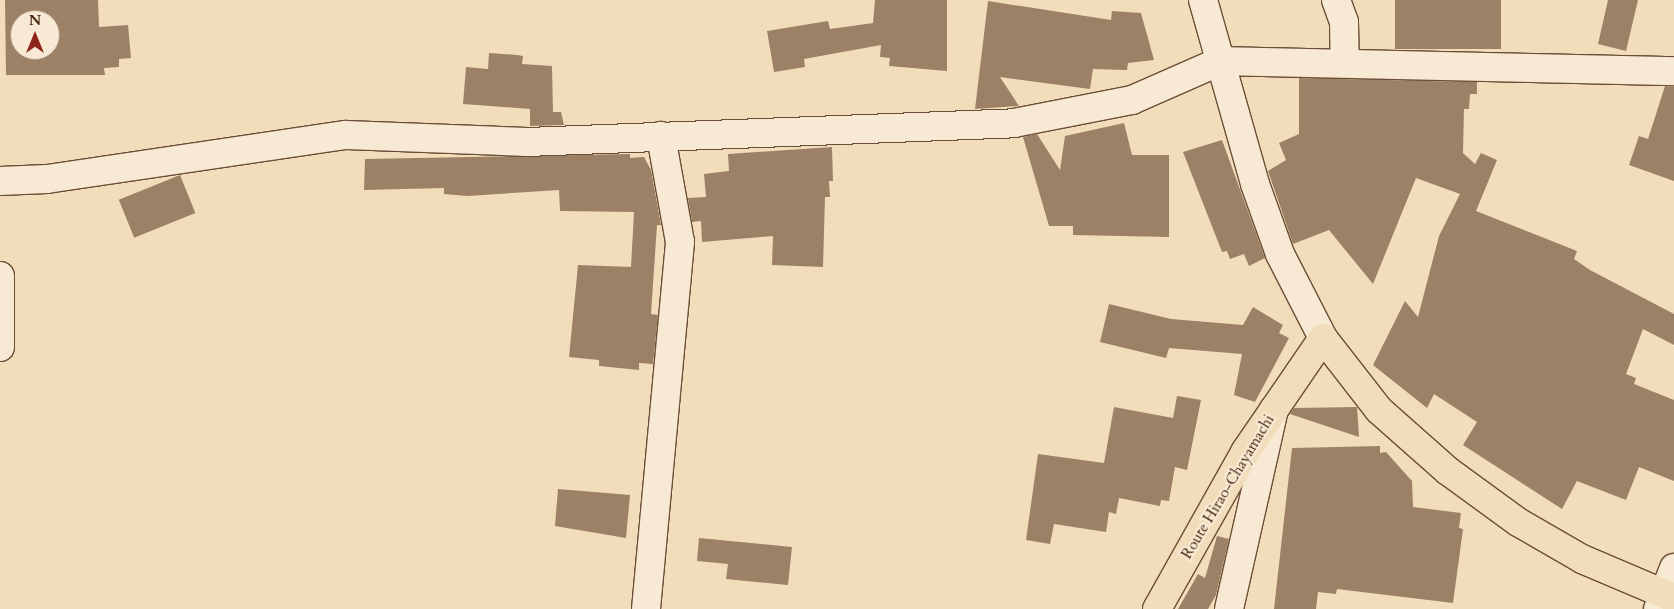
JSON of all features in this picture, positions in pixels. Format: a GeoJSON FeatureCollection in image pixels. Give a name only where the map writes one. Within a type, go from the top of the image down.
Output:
{"type":"FeatureCollection","features":[{"type":"Feature","properties":{"kind":"main road","name":"Route Hirao-Chayamachi"},"geometry":{"type":"LineString","coordinates":[[1157,609],[1245,452],[1323,338]]}},
{"type":"Feature","properties":{"kind":"main road"},"geometry":{"type":"LineString","coordinates":[[1323,338],[1379,410],[1448,471],[1526,527],[1582,559],[1665,601]]}},
{"type":"Feature","properties":{"kind":"street"},"geometry":{"type":"LineString","coordinates":[[1203,0],[1280,254],[1323,338]]}},
{"type":"Feature","properties":{"kind":"street"},"geometry":{"type":"LineString","coordinates":[[1336,0],[1344,22],[1345,62]]}},
{"type":"Feature","properties":{"kind":"street"},"geometry":{"type":"LineString","coordinates":[[0,181],[47,179],[346,135],[527,142],[1014,123],[1132,100],[1221,61],[1345,62],[1674,71]]}},
{"type":"Feature","properties":{"kind":"street"},"geometry":{"type":"LineString","coordinates":[[646,609],[680,242],[661,136]]}},
{"type":"Feature","properties":{"kind":"street"},"geometry":{"type":"LineString","coordinates":[[0,276],[0,346]]}},
{"type":"Feature","properties":{"kind":"street"},"geometry":{"type":"LineString","coordinates":[[1229,609],[1274,409]]}},
{"type":"Feature","properties":{"kind":"street"},"geometry":{"type":"LineString","coordinates":[[1665,601],[1674,568]]}},
{"type":"Feature","properties":{"kind":"building"},"geometry":{"type":"Polygon","coordinates":[[[5,0],[98,0],[99,27],[128,25],[131,58],[119,59],[119,67],[104,68],[105,75],[6,75],[5,0]]]}},
{"type":"Feature","properties":{"kind":"building"},"geometry":{"type":"Polygon","coordinates":[[[875,0],[947,0],[947,71],[889,66],[890,58],[880,57],[881,45],[804,59],[805,67],[774,72],[767,31],[828,21],[830,29],[873,23],[875,0]]]}},
{"type":"Feature","properties":{"kind":"building"},"geometry":{"type":"Polygon","coordinates":[[[1395,0],[1501,0],[1501,49],[1395,49],[1395,0]]]}},
{"type":"Feature","properties":{"kind":"building"},"geometry":{"type":"Polygon","coordinates":[[[1608,0],[1638,0],[1626,51],[1598,44],[1608,0]]]}},
{"type":"Feature","properties":{"kind":"building"},"geometry":{"type":"Polygon","coordinates":[[[988,1],[1111,20],[1112,11],[1141,13],[1154,60],[1128,63],[1127,70],[1093,69],[1090,89],[1000,77],[1019,106],[975,109],[988,1]]]}},
{"type":"Feature","properties":{"kind":"building"},"geometry":{"type":"Polygon","coordinates":[[[489,53],[523,56],[522,64],[552,66],[553,112],[561,112],[564,125],[530,126],[530,109],[463,104],[466,67],[488,69],[489,53]]]}},
{"type":"Feature","properties":{"kind":"building"},"geometry":{"type":"Polygon","coordinates":[[[1299,78],[1477,82],[1477,94],[1470,94],[1469,109],[1464,109],[1463,153],[1475,164],[1481,153],[1497,160],[1476,211],[1577,251],[1574,259],[1590,270],[1674,314],[1674,345],[1643,329],[1626,374],[1636,378],[1634,384],[1674,400],[1674,481],[1639,467],[1626,500],[1577,481],[1562,509],[1463,445],[1477,422],[1434,394],[1427,408],[1373,365],[1405,301],[1418,317],[1439,236],[1460,194],[1416,178],[1373,284],[1329,230],[1293,244],[1268,171],[1286,160],[1279,143],[1299,134],[1299,78]]]}},
{"type":"Feature","properties":{"kind":"building"},"geometry":{"type":"Polygon","coordinates":[[[1665,86],[1674,87],[1674,181],[1629,165],[1639,136],[1648,139],[1665,86]]]}},
{"type":"Feature","properties":{"kind":"building"},"geometry":{"type":"Polygon","coordinates":[[[1124,123],[1132,155],[1169,155],[1169,237],[1073,235],[1073,226],[1049,226],[1023,137],[1037,134],[1060,170],[1065,136],[1124,123]]]}},
{"type":"Feature","properties":{"kind":"building"},"geometry":{"type":"Polygon","coordinates":[[[1222,140],[1265,258],[1249,266],[1244,254],[1230,259],[1227,251],[1222,252],[1183,152],[1222,140]]]}},
{"type":"Feature","properties":{"kind":"building"},"geometry":{"type":"Polygon","coordinates":[[[832,147],[833,181],[829,181],[830,197],[825,197],[823,267],[772,265],[773,236],[702,242],[701,221],[692,222],[688,198],[706,197],[704,174],[729,171],[728,154],[832,147]]]}},
{"type":"Feature","properties":{"kind":"building"},"geometry":{"type":"Polygon","coordinates":[[[630,154],[630,158],[644,157],[651,170],[661,225],[657,225],[651,314],[658,315],[653,364],[639,363],[639,370],[599,366],[599,360],[569,357],[578,265],[631,267],[634,212],[560,211],[559,190],[467,196],[444,194],[444,188],[364,190],[365,159],[630,154]]]}},
{"type":"Feature","properties":{"kind":"building"},"geometry":{"type":"Polygon","coordinates":[[[180,175],[195,213],[134,238],[119,200],[180,175]]]}},
{"type":"Feature","properties":{"kind":"building"},"geometry":{"type":"Polygon","coordinates":[[[1109,304],[1171,319],[1243,325],[1253,307],[1283,325],[1279,333],[1289,338],[1255,402],[1234,395],[1242,354],[1169,348],[1166,358],[1100,342],[1109,304]]]}},
{"type":"Feature","properties":{"kind":"building"},"geometry":{"type":"Polygon","coordinates":[[[1177,396],[1201,400],[1187,470],[1175,467],[1169,501],[1161,500],[1160,506],[1119,498],[1116,514],[1109,512],[1106,532],[1054,524],[1050,544],[1026,540],[1038,454],[1104,463],[1114,407],[1173,418],[1177,396]]]}},
{"type":"Feature","properties":{"kind":"building"},"geometry":{"type":"Polygon","coordinates":[[[1357,407],[1359,437],[1290,414],[1294,408],[1357,407]]]}},
{"type":"Feature","properties":{"kind":"building"},"geometry":{"type":"Polygon","coordinates":[[[1380,446],[1380,453],[1386,452],[1412,481],[1413,507],[1461,513],[1459,528],[1463,529],[1453,603],[1337,589],[1336,594],[1318,592],[1316,609],[1274,609],[1292,448],[1380,446]]]}},
{"type":"Feature","properties":{"kind":"building"},"geometry":{"type":"Polygon","coordinates":[[[558,489],[630,495],[626,538],[555,526],[558,489]]]}},
{"type":"Feature","properties":{"kind":"building"},"geometry":{"type":"Polygon","coordinates":[[[1217,536],[1229,539],[1216,595],[1208,609],[1178,609],[1198,574],[1205,578],[1217,536]]]}},
{"type":"Feature","properties":{"kind":"building"},"geometry":{"type":"Polygon","coordinates":[[[699,538],[792,547],[788,585],[726,579],[728,564],[697,561],[699,538]]]}}]}
